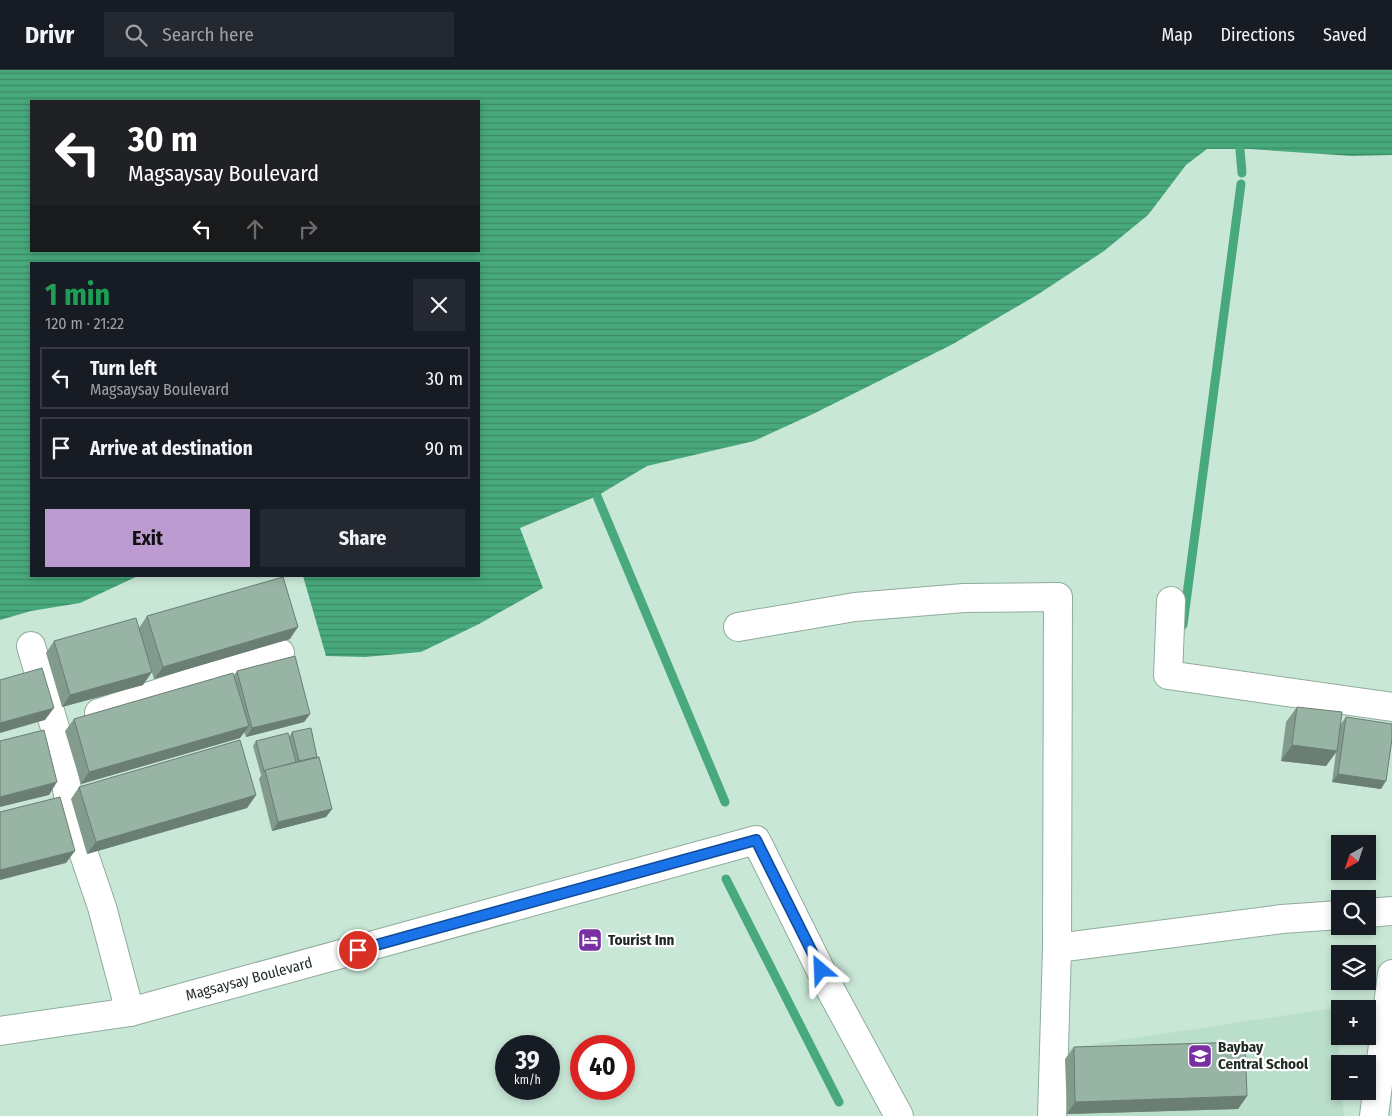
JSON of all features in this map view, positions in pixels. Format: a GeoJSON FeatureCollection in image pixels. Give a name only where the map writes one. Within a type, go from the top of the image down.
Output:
{"type":"FeatureCollection","features":[{"type":"Feature","properties":{"kind":"street"},"geometry":{"type":"LineString","coordinates":[[738,627],[856,607],[964,598],[1058,597],[1058,948],[1052,1116]]}},
{"type":"Feature","properties":{"kind":"street"},"geometry":{"type":"LineString","coordinates":[[1171,601],[1168,675],[1392,708]]}},
{"type":"Feature","properties":{"kind":"street"},"geometry":{"type":"LineString","coordinates":[[31,646],[55,728],[74,825],[102,907],[130,1012]]}},
{"type":"Feature","properties":{"kind":"street"},"geometry":{"type":"LineString","coordinates":[[27,735],[55,728],[280,653]]}},
{"type":"Feature","properties":{"kind":"street","name":"Magsaysay Boulevard"},"geometry":{"type":"LineString","coordinates":[[0,1031],[130,1012],[756,840],[829,987],[898,1115]]}},
{"type":"Feature","properties":{"kind":"street"},"geometry":{"type":"LineString","coordinates":[[1376,912],[1392,911]]}},
{"type":"Feature","properties":{"kind":"street"},"geometry":{"type":"LineString","coordinates":[[1058,948],[1234,925],[1331,916]]}},
{"type":"Feature","properties":{"kind":"street"},"geometry":{"type":"LineString","coordinates":[[1374,1116],[1392,974]]}},
{"type":"Feature","properties":{"kind":"shaded area"},"geometry":{"type":"Polygon","coordinates":[[[0,70],[1392,70],[1392,155],[1352,156],[1249,149],[1207,149],[1186,165],[1148,215],[1104,251],[1037,295],[953,344],[813,414],[754,441],[647,466],[597,496],[520,528],[543,588],[479,624],[421,652],[365,657],[326,656],[303,577],[480,577],[480,262],[30,262],[30,577],[136,577],[80,603],[31,611],[0,620],[0,70]]]}},
{"type":"Feature","properties":{"kind":"shaded area","name":"Baybay Central School"},"geometry":{"type":"Polygon","coordinates":[[[1331,1009],[1331,1045],[1339,1045],[1339,1055],[1331,1055],[1331,1100],[1343,1100],[1344,1116],[1060,1116],[1061,1049],[1331,1009]]]}},
{"type":"Feature","properties":{"kind":"building"},"geometry":{"type":"Polygon","coordinates":[[[283,577],[298,627],[163,667],[147,616],[283,577]]]}},
{"type":"Feature","properties":{"kind":"building"},"geometry":{"type":"Polygon","coordinates":[[[136,618],[152,672],[70,695],[54,641],[136,618]]]}},
{"type":"Feature","properties":{"kind":"building"},"geometry":{"type":"Polygon","coordinates":[[[295,656],[310,714],[252,728],[237,671],[295,656]]]}},
{"type":"Feature","properties":{"kind":"building"},"geometry":{"type":"Polygon","coordinates":[[[42,668],[54,708],[0,723],[0,680],[42,668]]]}},
{"type":"Feature","properties":{"kind":"building"},"geometry":{"type":"Polygon","coordinates":[[[233,673],[249,726],[89,772],[74,719],[233,673]]]}},
{"type":"Feature","properties":{"kind":"building"},"geometry":{"type":"Polygon","coordinates":[[[1297,707],[1342,712],[1337,751],[1292,745],[1297,707]]]}},
{"type":"Feature","properties":{"kind":"building"},"geometry":{"type":"Polygon","coordinates":[[[1346,717],[1392,724],[1392,739],[1386,781],[1338,774],[1346,717]]]}},
{"type":"Feature","properties":{"kind":"building"},"geometry":{"type":"Polygon","coordinates":[[[311,728],[317,757],[299,761],[292,732],[311,728]]]}},
{"type":"Feature","properties":{"kind":"building"},"geometry":{"type":"Polygon","coordinates":[[[44,730],[57,782],[0,797],[0,741],[44,730]]]}},
{"type":"Feature","properties":{"kind":"building"},"geometry":{"type":"Polygon","coordinates":[[[288,733],[296,762],[264,771],[256,741],[288,733]]]}},
{"type":"Feature","properties":{"kind":"building"},"geometry":{"type":"Polygon","coordinates":[[[240,740],[256,795],[96,842],[79,787],[240,740]]]}},
{"type":"Feature","properties":{"kind":"building"},"geometry":{"type":"Polygon","coordinates":[[[319,757],[332,809],[278,822],[265,770],[319,757]]]}},
{"type":"Feature","properties":{"kind":"building"},"geometry":{"type":"Polygon","coordinates":[[[60,797],[75,851],[0,870],[0,812],[60,797]]]}},
{"type":"Feature","properties":{"kind":"building"},"geometry":{"type":"Polygon","coordinates":[[[1245,1042],[1247,1096],[1075,1102],[1074,1047],[1245,1042]]]}},
{"type":"Feature","properties":{"kind":"waterway"},"geometry":{"type":"LineString","coordinates":[[1240,150],[1242,173]]}},
{"type":"Feature","properties":{"kind":"waterway"},"geometry":{"type":"LineString","coordinates":[[1183,625],[1241,184]]}},
{"type":"Feature","properties":{"kind":"waterway"},"geometry":{"type":"LineString","coordinates":[[597,496],[725,802]]}},
{"type":"Feature","properties":{"kind":"waterway"},"geometry":{"type":"LineString","coordinates":[[726,879],[839,1102]]}},
{"type":"Feature","properties":{"kind":"place","name":"Tourist Inn"},"geometry":{"type":"Point","coordinates":[590,940]}},
{"type":"Feature","properties":{"kind":"place","name":"Baybay Central School"},"geometry":{"type":"Point","coordinates":[1200,1056]}},
{"type":"Feature","properties":{"kind":"route"},"geometry":{"type":"LineString","coordinates":[[358,950],[756,840],[821,970]]}}]}
